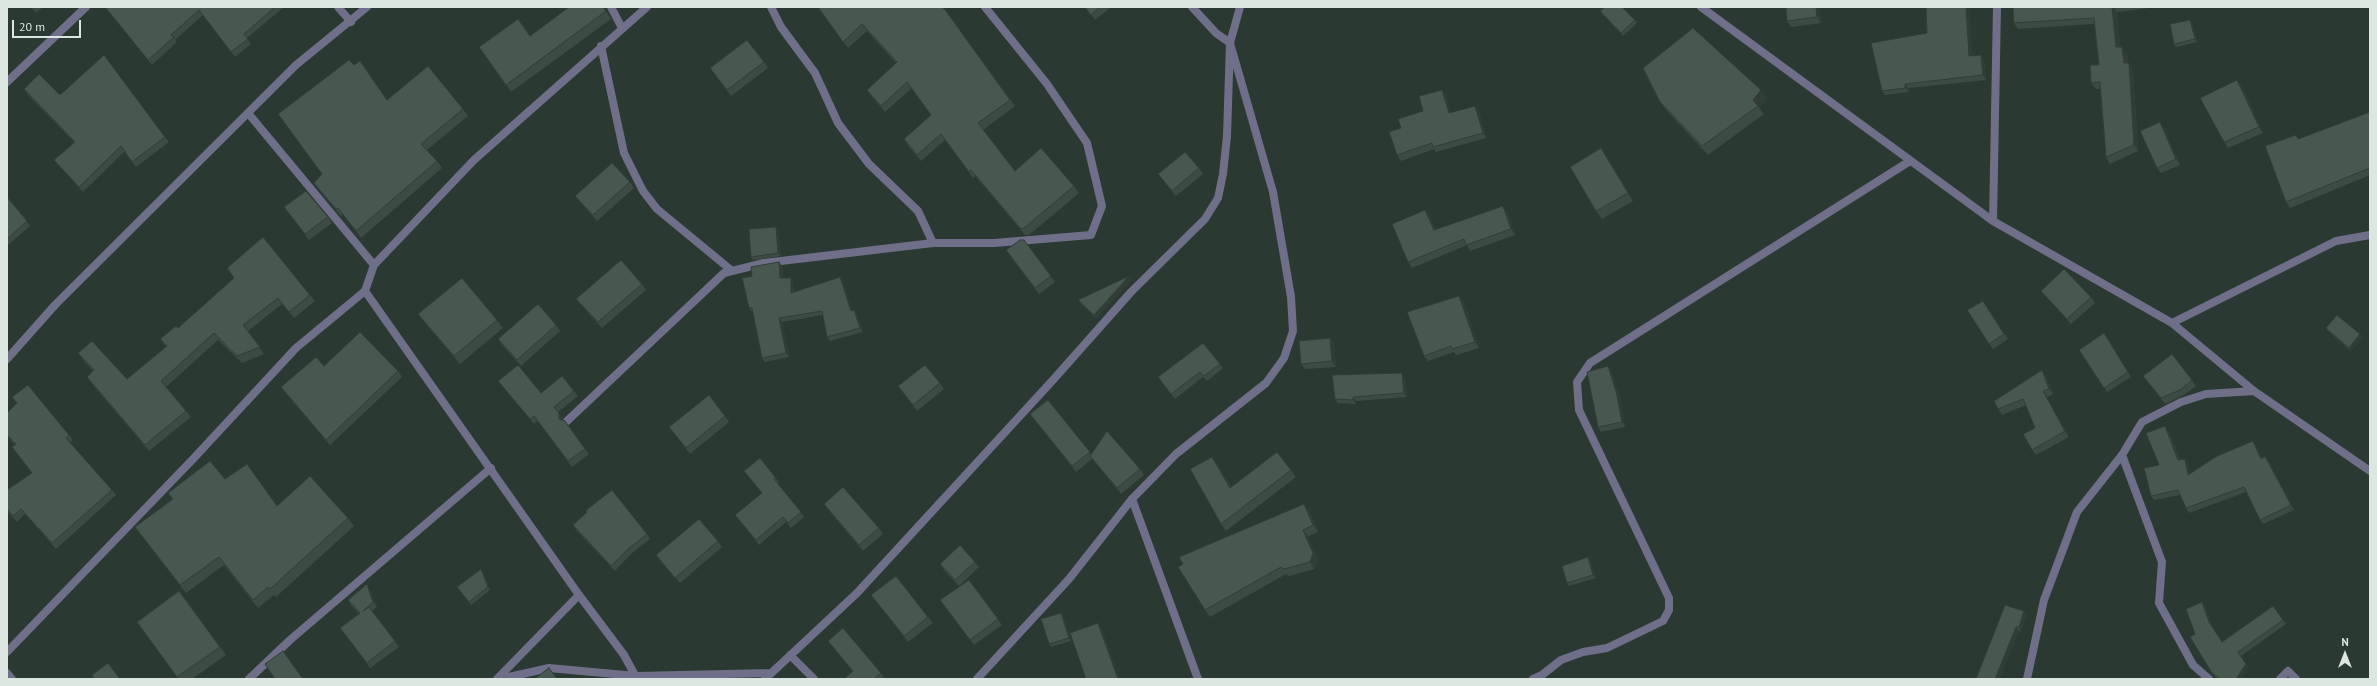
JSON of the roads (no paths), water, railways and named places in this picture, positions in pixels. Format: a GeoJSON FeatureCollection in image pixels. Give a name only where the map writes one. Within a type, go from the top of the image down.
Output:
{"type":"FeatureCollection","features":[{"type":"Feature","properties":{"kind":"street"},"geometry":{"type":"LineString","coordinates":[[7,82],[86,7]]}},
{"type":"Feature","properties":{"kind":"street"},"geometry":{"type":"LineString","coordinates":[[338,7],[350,22]]}},
{"type":"Feature","properties":{"kind":"street"},"geometry":{"type":"LineString","coordinates":[[7,359],[55,305],[296,65],[367,7]]}},
{"type":"Feature","properties":{"kind":"street"},"geometry":{"type":"LineString","coordinates":[[610,7],[622,28]]}},
{"type":"Feature","properties":{"kind":"street"},"geometry":{"type":"LineString","coordinates":[[7,652],[194,458],[296,348],[364,291],[374,265],[474,160],[601,46],[647,7]]}},
{"type":"Feature","properties":{"kind":"street"},"geometry":{"type":"LineString","coordinates":[[771,7],[781,27],[815,73],[838,123],[869,164],[918,211],[933,243]]}},
{"type":"Feature","properties":{"kind":"street"},"geometry":{"type":"LineString","coordinates":[[567,421],[724,272],[764,263],[933,243],[986,243],[1091,235],[1102,206],[1087,143],[1047,84],[985,7]]}},
{"type":"Feature","properties":{"kind":"street"},"geometry":{"type":"LineString","coordinates":[[977,679],[1070,579],[1132,499],[1176,454],[1266,383],[1284,358],[1293,331],[1291,297],[1273,192],[1230,43],[1216,33],[1192,7]]}},
{"type":"Feature","properties":{"kind":"street"},"geometry":{"type":"LineString","coordinates":[[500,679],[549,668],[636,677],[768,676],[857,593],[1132,292],[1205,219],[1218,198],[1223,174],[1227,136],[1230,43],[1240,7]]}},
{"type":"Feature","properties":{"kind":"street"},"geometry":{"type":"LineString","coordinates":[[1701,7],[1993,221],[2172,323],[2254,391],[2370,472]]}},
{"type":"Feature","properties":{"kind":"street"},"geometry":{"type":"LineString","coordinates":[[1993,221],[1997,7]]}},
{"type":"Feature","properties":{"kind":"street"},"geometry":{"type":"LineString","coordinates":[[601,46],[624,153],[643,191],[657,209],[731,270]]}},
{"type":"Feature","properties":{"kind":"street"},"geometry":{"type":"LineString","coordinates":[[248,113],[374,265]]}},
{"type":"Feature","properties":{"kind":"street"},"geometry":{"type":"LineString","coordinates":[[1533,679],[1542,675],[1561,660],[1583,652],[1607,648],[1663,621],[1668,610],[1668,598],[1579,410],[1577,382],[1590,363],[1910,161]]}},
{"type":"Feature","properties":{"kind":"street"},"geometry":{"type":"LineString","coordinates":[[2172,323],[2336,241],[2370,235]]}},
{"type":"Feature","properties":{"kind":"street"},"geometry":{"type":"LineString","coordinates":[[364,291],[491,468],[579,595],[624,655],[636,677]]}},
{"type":"Feature","properties":{"kind":"street"},"geometry":{"type":"LineString","coordinates":[[2027,679],[2044,600],[2077,512],[2122,456],[2142,422],[2181,402],[2206,394],[2254,391]]}},
{"type":"Feature","properties":{"kind":"street"},"geometry":{"type":"LineString","coordinates":[[2122,456],[2162,562],[2159,603],[2193,665],[2210,679]]}},
{"type":"Feature","properties":{"kind":"street"},"geometry":{"type":"LineString","coordinates":[[249,679],[290,640],[491,468]]}},
{"type":"Feature","properties":{"kind":"street"},"geometry":{"type":"LineString","coordinates":[[1132,499],[1198,679]]}},
{"type":"Feature","properties":{"kind":"street"},"geometry":{"type":"LineString","coordinates":[[497,679],[579,595]]}},
{"type":"Feature","properties":{"kind":"street"},"geometry":{"type":"LineString","coordinates":[[790,655],[814,679]]}},
{"type":"Feature","properties":{"kind":"street"},"geometry":{"type":"LineString","coordinates":[[2280,679],[2288,671],[2296,679]]}},
{"type":"Feature","properties":{"kind":"street"},"geometry":{"type":"LineString","coordinates":[[7,673],[12,679]]}}]}
